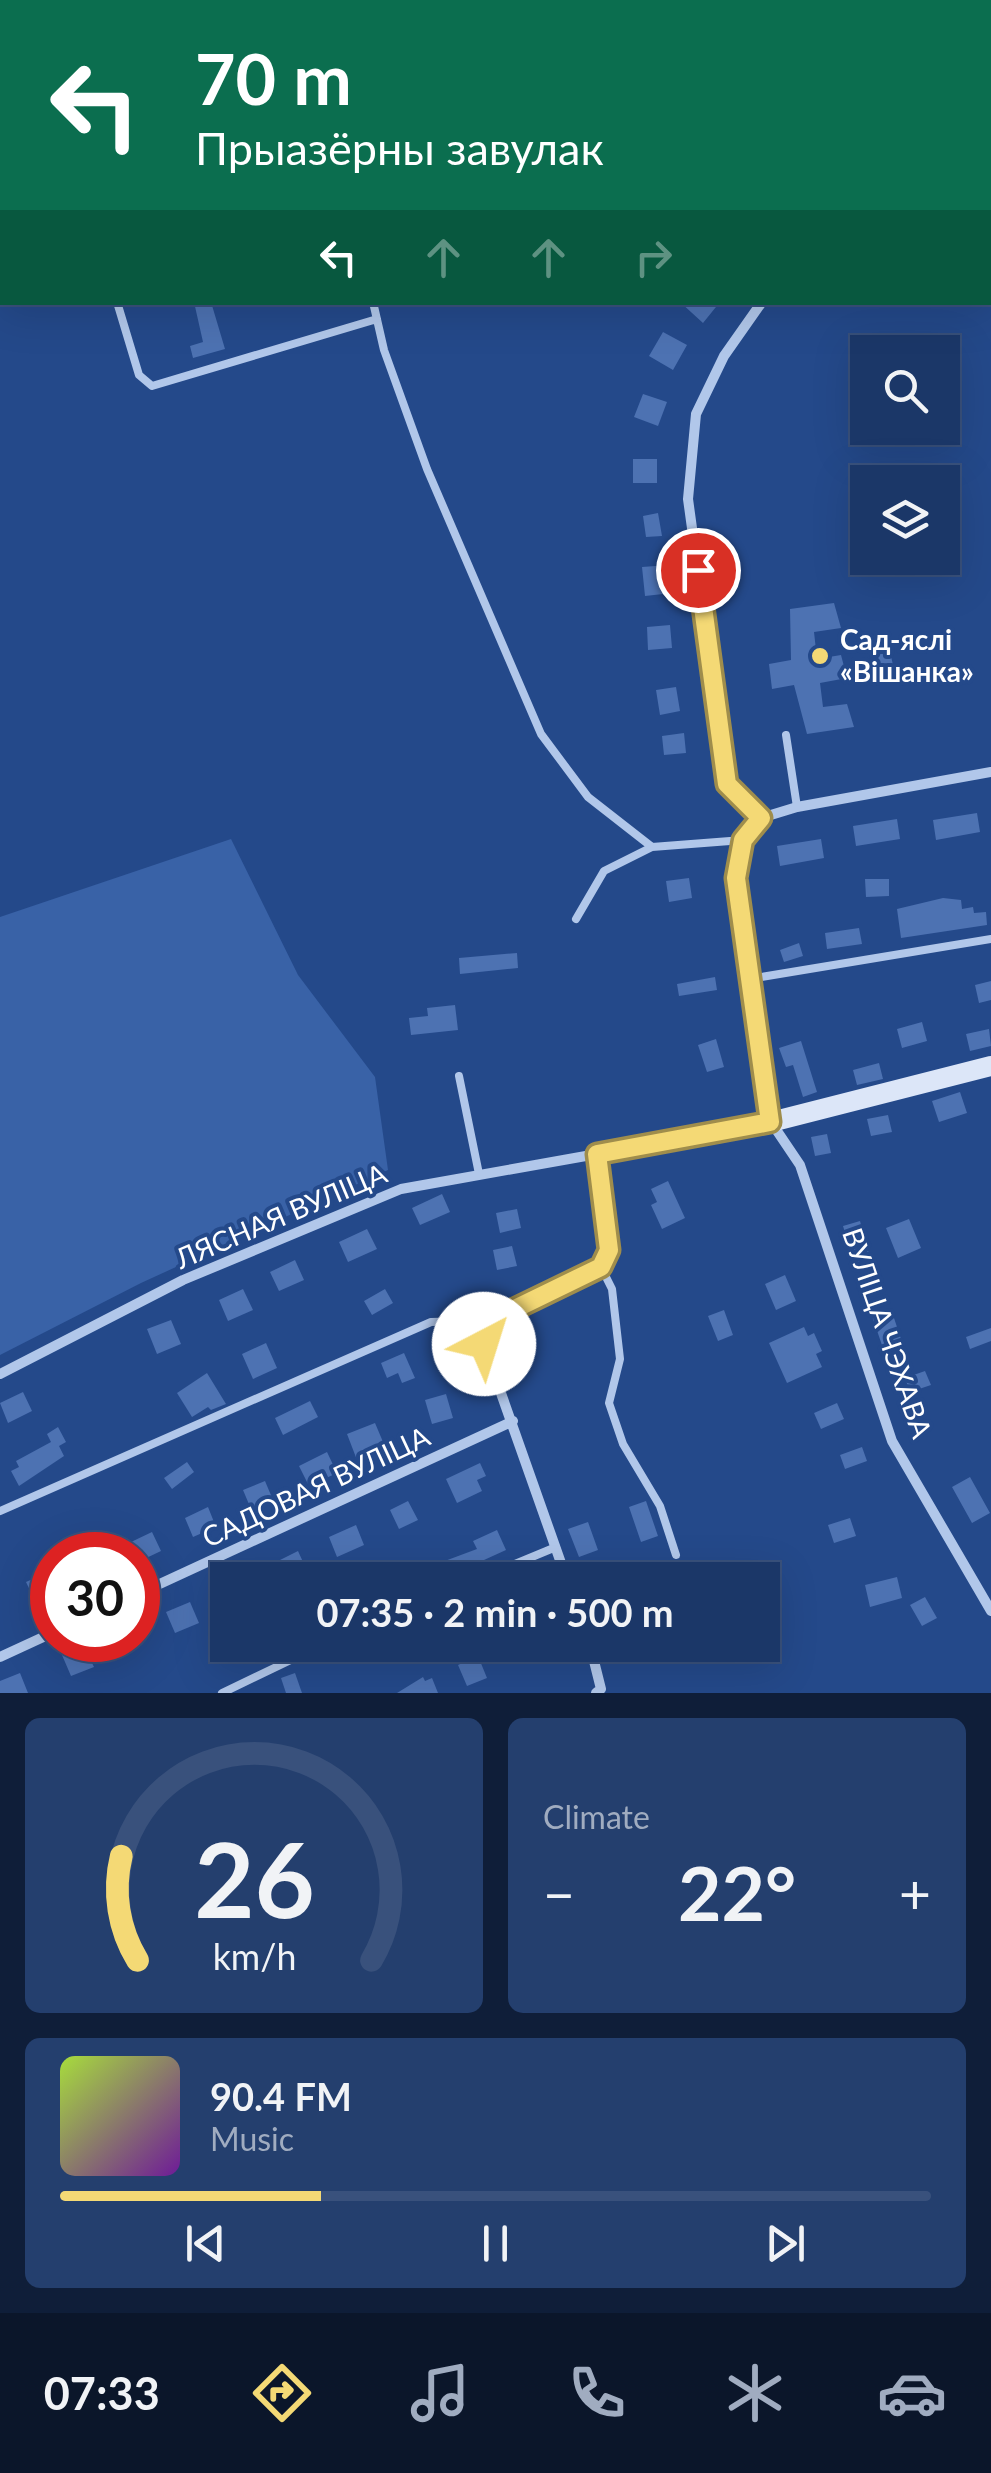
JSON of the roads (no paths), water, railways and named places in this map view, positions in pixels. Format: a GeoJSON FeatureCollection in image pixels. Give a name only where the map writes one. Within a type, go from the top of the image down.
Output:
{"type":"FeatureCollection","features":[{"type":"Feature","properties":{"kind":"street"},"geometry":{"type":"LineString","coordinates":[[760,305],[724,356],[696,414],[688,499],[727,784],[761,818]]}},
{"type":"Feature","properties":{"kind":"street"},"geometry":{"type":"LineString","coordinates":[[743,840],[761,818],[797,806],[991,772]]}},
{"type":"Feature","properties":{"kind":"street","name":"ВУЛІЦА ЧЭХАВА"},"geometry":{"type":"LineString","coordinates":[[743,840],[736,878],[770,1122],[800,1165],[892,1442],[991,1611]]}},
{"type":"Feature","properties":{"kind":"street"},"geometry":{"type":"LineString","coordinates":[[561,1562],[484,1344],[492,1320],[601,1267],[609,1250],[597,1154],[770,1122],[991,1066]]}},
{"type":"Feature","properties":{"kind":"street","name":"ЛЯСНАЯ ВУЛІЦА"},"geometry":{"type":"LineString","coordinates":[[0,1374],[183,1280],[382,1196],[597,1154]]}},
{"type":"Feature","properties":{"kind":"street","name":"САДОВАЯ ВУЛІЦА"},"geometry":{"type":"LineString","coordinates":[[160,1584],[513,1421]]}},
{"type":"Feature","properties":{"kind":"street"},"geometry":{"type":"LineString","coordinates":[[0,1657],[30,1643]]}},
{"type":"Feature","properties":{"kind":"street"},"geometry":{"type":"LineString","coordinates":[[593,1662],[599,1691]]}},
{"type":"Feature","properties":{"kind":"lane"},"geometry":{"type":"LineString","coordinates":[[118,305],[139,376],[152,386],[377,319]]}},
{"type":"Feature","properties":{"kind":"lane"},"geometry":{"type":"LineString","coordinates":[[374,305],[427,469],[540,734],[588,797],[652,847]]}},
{"type":"Feature","properties":{"kind":"lane"},"geometry":{"type":"LineString","coordinates":[[786,735],[797,806]]}},
{"type":"Feature","properties":{"kind":"lane"},"geometry":{"type":"LineString","coordinates":[[576,919],[604,871],[652,847],[743,840]]}},
{"type":"Feature","properties":{"kind":"lane"},"geometry":{"type":"LineString","coordinates":[[749,979],[991,940]]}},
{"type":"Feature","properties":{"kind":"lane"},"geometry":{"type":"LineString","coordinates":[[459,1076],[479,1174]]}},
{"type":"Feature","properties":{"kind":"lane"},"geometry":{"type":"LineString","coordinates":[[601,1267],[612,1289],[620,1358],[609,1404],[623,1444],[660,1506],[676,1555]]}},
{"type":"Feature","properties":{"kind":"lane"},"geometry":{"type":"LineString","coordinates":[[0,1511],[431,1322],[492,1320]]}},
{"type":"Feature","properties":{"kind":"lane"},"geometry":{"type":"LineString","coordinates":[[518,1562],[556,1546]]}},
{"type":"Feature","properties":{"kind":"lane"},"geometry":{"type":"LineString","coordinates":[[222,1693],[287,1662]]}},
{"type":"Feature","properties":{"kind":"place","name":"Сад-яслі «Вішанка»"},"geometry":{"type":"Point","coordinates":[820,656]}}]}
